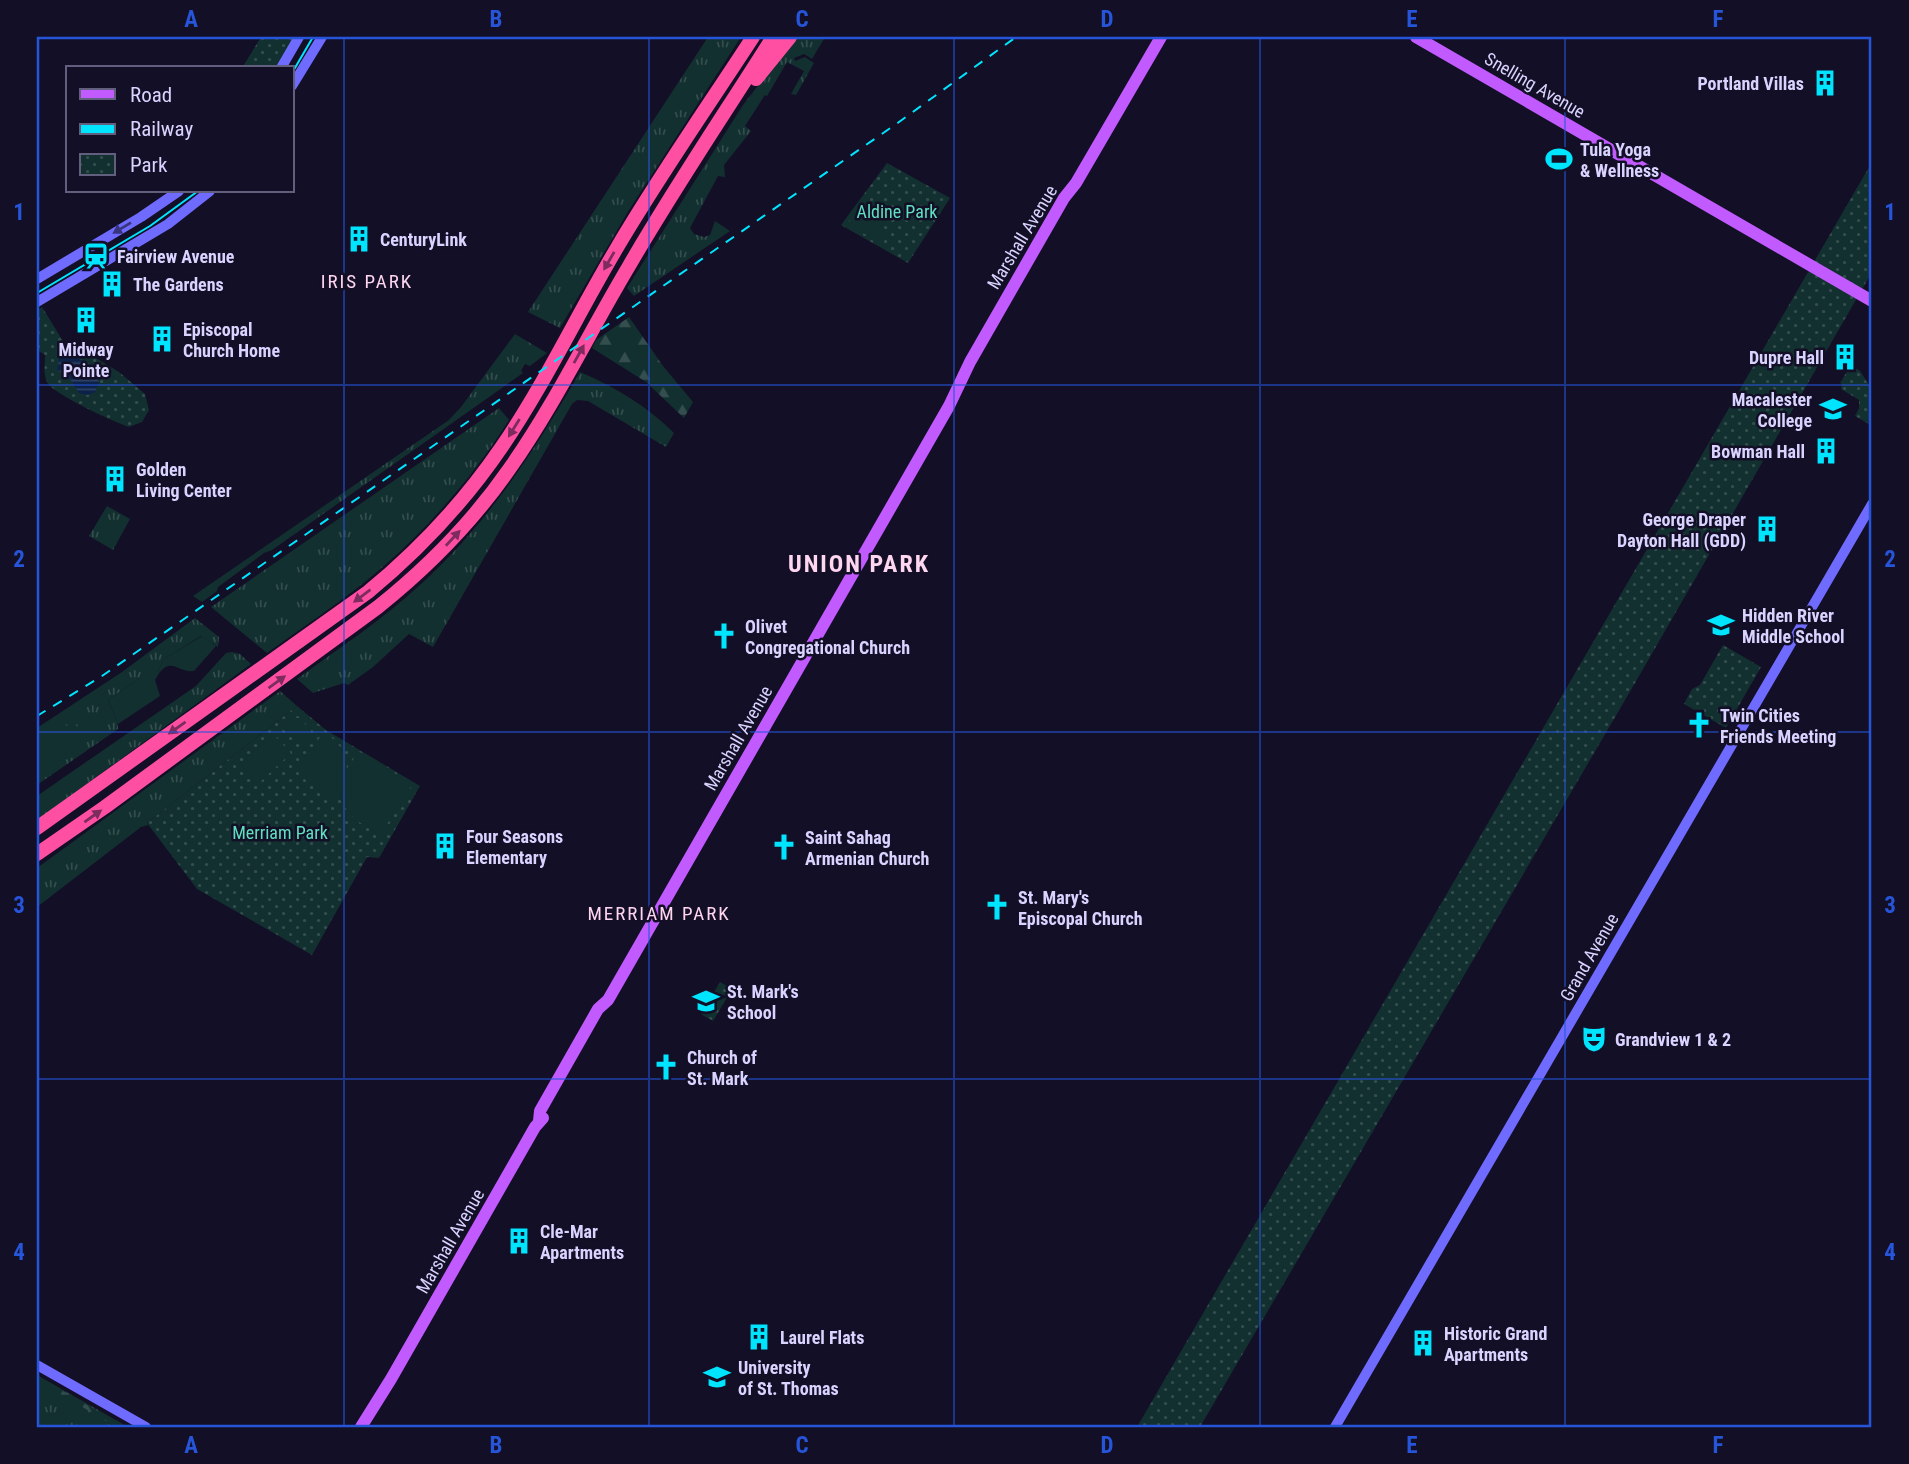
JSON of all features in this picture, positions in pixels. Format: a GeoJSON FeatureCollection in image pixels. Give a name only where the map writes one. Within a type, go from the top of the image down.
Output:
{"type":"FeatureCollection","features":[{"type":"Feature","properties":{"kind":"highway"},"geometry":{"type":"LineString","coordinates":[[37,828],[346,608],[400,564],[431,534],[477,482],[517,424],[643,205],[744,37]]}},
{"type":"Feature","properties":{"kind":"highway"},"geometry":{"type":"LineString","coordinates":[[643,205],[753,37]]}},
{"type":"Feature","properties":{"kind":"highway"},"geometry":{"type":"LineString","coordinates":[[37,854],[149,775],[402,588],[455,536],[492,493],[525,446],[647,235],[774,37]]}},
{"type":"Feature","properties":{"kind":"highway"},"geometry":{"type":"LineString","coordinates":[[647,235],[750,87],[790,37]]}},
{"type":"Feature","properties":{"kind":"main road"},"geometry":{"type":"LineString","coordinates":[[282,66],[299,37]]}},
{"type":"Feature","properties":{"kind":"main road"},"geometry":{"type":"LineString","coordinates":[[294,83],[322,37]]}},
{"type":"Feature","properties":{"kind":"main road","name":"Marshall Avenue"},"geometry":{"type":"LineString","coordinates":[[360,1427],[391,1379],[539,1121],[540,1111],[598,1009],[608,1000],[961,384],[970,362],[1064,198],[1076,183],[1161,37]]}},
{"type":"Feature","properties":{"kind":"main road","name":"Snelling Avenue"},"geometry":{"type":"LineString","coordinates":[[1416,37],[1872,301]]}},
{"type":"Feature","properties":{"kind":"main road"},"geometry":{"type":"LineString","coordinates":[[37,279],[151,211],[178,192]]}},
{"type":"Feature","properties":{"kind":"main road"},"geometry":{"type":"LineString","coordinates":[[37,302],[168,224],[210,192]]}},
{"type":"Feature","properties":{"kind":"main road","name":"Grand Avenue"},"geometry":{"type":"LineString","coordinates":[[1335,1427],[1872,504]]}},
{"type":"Feature","properties":{"kind":"main road"},"geometry":{"type":"LineString","coordinates":[[37,1365],[146,1427]]}},
{"type":"Feature","properties":{"kind":"main road","name":"Marshall Avenue"},"geometry":{"type":"LineString","coordinates":[[367,1427],[391,1379]]}},
{"type":"Feature","properties":{"kind":"green space"},"geometry":{"type":"Polygon","coordinates":[[[261,37],[295,37],[278,66],[243,66],[261,37]]]}},
{"type":"Feature","properties":{"kind":"green space"},"geometry":{"type":"Polygon","coordinates":[[[708,37],[741,37],[629,210],[560,328],[528,312],[708,37]]]}},
{"type":"Feature","properties":{"kind":"green space"},"geometry":{"type":"Polygon","coordinates":[[[796,37],[825,37],[812,59],[804,54],[794,58],[795,61],[805,57],[814,63],[796,95],[791,94],[804,71],[787,62],[745,126],[751,131],[724,165],[725,177],[718,176],[690,228],[694,234],[704,237],[710,235],[715,221],[730,231],[634,296],[627,288],[743,105],[796,37]]]}},
{"type":"Feature","properties":{"kind":"green space"},"geometry":{"type":"Polygon","coordinates":[[[1872,162],[1872,272],[1635,683],[1200,1427],[1137,1427],[1872,162]]]}},
{"type":"Feature","properties":{"kind":"green space","name":"Aldine Park"},"geometry":{"type":"Polygon","coordinates":[[[887,163],[950,198],[908,263],[841,225],[887,163]]]}},
{"type":"Feature","properties":{"kind":"green space"},"geometry":{"type":"Polygon","coordinates":[[[865,196],[884,213],[883,231],[877,241],[851,226],[849,219],[865,196]]]}},
{"type":"Feature","properties":{"kind":"green space"},"geometry":{"type":"Polygon","coordinates":[[[42,307],[63,341],[119,372],[145,394],[149,410],[142,422],[129,427],[121,424],[72,400],[47,382],[45,355],[37,350],[37,311],[42,307]]]}},
{"type":"Feature","properties":{"kind":"green space"},"geometry":{"type":"Polygon","coordinates":[[[629,317],[663,366],[693,402],[684,418],[646,382],[592,348],[596,340],[629,317]]]}},
{"type":"Feature","properties":{"kind":"green space"},"geometry":{"type":"Polygon","coordinates":[[[515,334],[547,353],[530,366],[525,364],[521,371],[523,373],[272,550],[264,553],[202,602],[193,596],[449,420],[515,334]]]}},
{"type":"Feature","properties":{"kind":"green space"},"geometry":{"type":"Polygon","coordinates":[[[1851,365],[1860,371],[1869,385],[1872,384],[1872,426],[1855,416],[1859,400],[1841,389],[1840,383],[1851,365]]]}},
{"type":"Feature","properties":{"kind":"green space"},"geometry":{"type":"Polygon","coordinates":[[[580,372],[630,398],[664,423],[674,433],[666,447],[588,401],[577,400],[572,404],[433,647],[409,634],[373,667],[348,685],[344,683],[313,693],[297,679],[360,634],[445,561],[509,485],[580,372]]]}},
{"type":"Feature","properties":{"kind":"green space"},"geometry":{"type":"Polygon","coordinates":[[[499,408],[509,420],[482,460],[436,516],[370,578],[267,653],[211,607],[499,408]]]}},
{"type":"Feature","properties":{"kind":"green space"},"geometry":{"type":"Polygon","coordinates":[[[107,506],[130,519],[113,550],[89,536],[107,506]]]}},
{"type":"Feature","properties":{"kind":"green space"},"geometry":{"type":"Polygon","coordinates":[[[195,618],[219,637],[218,647],[201,636],[164,659],[157,673],[140,678],[108,700],[118,729],[37,785],[37,728],[122,672],[195,618]]]}},
{"type":"Feature","properties":{"kind":"green space"},"geometry":{"type":"Polygon","coordinates":[[[202,636],[216,646],[194,671],[165,667],[155,680],[160,696],[118,724],[108,700],[145,672],[157,673],[164,659],[202,636]]]}},
{"type":"Feature","properties":{"kind":"green space"},"geometry":{"type":"Polygon","coordinates":[[[1723,645],[1761,667],[1726,728],[1684,704],[1692,689],[1700,685],[1723,645]]]}},
{"type":"Feature","properties":{"kind":"green space"},"geometry":{"type":"Polygon","coordinates":[[[226,653],[240,654],[251,664],[37,820],[37,796],[196,686],[226,653]]]}},
{"type":"Feature","properties":{"kind":"green space"},"geometry":{"type":"Polygon","coordinates":[[[280,691],[297,706],[147,823],[148,825],[141,827],[37,907],[37,868],[280,691]]]}},
{"type":"Feature","properties":{"kind":"green space","name":"Merriam Park"},"geometry":{"type":"Polygon","coordinates":[[[297,706],[326,730],[420,786],[379,858],[367,857],[312,955],[197,889],[147,823],[297,706]]]}},
{"type":"Feature","properties":{"kind":"green space"},"geometry":{"type":"Polygon","coordinates":[[[290,718],[299,718],[311,730],[310,739],[302,746],[283,726],[290,718]]]}},
{"type":"Feature","properties":{"kind":"green space"},"geometry":{"type":"Polygon","coordinates":[[[73,721],[82,734],[37,767],[37,748],[73,721]]]}},
{"type":"Feature","properties":{"kind":"green space"},"geometry":{"type":"Polygon","coordinates":[[[324,732],[341,748],[347,770],[358,751],[409,782],[411,787],[380,835],[353,817],[344,805],[342,790],[331,802],[299,774],[298,767],[324,732]]]}},
{"type":"Feature","properties":{"kind":"green space"},"geometry":{"type":"Polygon","coordinates":[[[273,734],[291,753],[258,784],[240,764],[273,734]]]}},
{"type":"Feature","properties":{"kind":"green space"},"geometry":{"type":"Polygon","coordinates":[[[720,982],[732,989],[713,1021],[701,1014],[720,982]]]}},
{"type":"Feature","properties":{"kind":"green space"},"geometry":{"type":"Polygon","coordinates":[[[37,1375],[128,1427],[37,1427],[37,1375]]]}},
{"type":"Feature","properties":{"kind":"green space"},"geometry":{"type":"Polygon","coordinates":[[[37,1376],[125,1427],[116,1427],[37,1380],[37,1376]]]}},
{"type":"Feature","properties":{"kind":"water"},"geometry":{"type":"Polygon","coordinates":[[[67,353],[90,364],[99,382],[95,392],[88,395],[79,393],[68,376],[57,370],[59,359],[67,353]]]}},
{"type":"Feature","properties":{"kind":"tram line"},"geometry":{"type":"LineString","coordinates":[[294,70],[313,37]]}},
{"type":"Feature","properties":{"kind":"tram line"},"geometry":{"type":"LineString","coordinates":[[37,293],[150,226],[197,192]]}},
{"type":"Feature","properties":{"kind":"railway"},"geometry":{"type":"LineString","coordinates":[[37,716],[102,676],[899,122],[1016,37]]}},
{"type":"Feature","properties":{"kind":"place","name":"Portland Villas"},"geometry":{"type":"Point","coordinates":[1825,83]}},
{"type":"Feature","properties":{"kind":"place","name":"Tula Yoga & Wellness"},"geometry":{"type":"Point","coordinates":[1559,159]}},
{"type":"Feature","properties":{"kind":"place","name":"CenturyLink"},"geometry":{"type":"Point","coordinates":[359,239]}},
{"type":"Feature","properties":{"kind":"place","name":"Fairview Avenue"},"geometry":{"type":"Point","coordinates":[96,256]}},
{"type":"Feature","properties":{"kind":"place","name":"The Gardens"},"geometry":{"type":"Point","coordinates":[112,284]}},
{"type":"Feature","properties":{"kind":"place","name":"Midway Pointe"},"geometry":{"type":"Point","coordinates":[86,320]}},
{"type":"Feature","properties":{"kind":"place","name":"Episcopal Church Home"},"geometry":{"type":"Point","coordinates":[162,339]}},
{"type":"Feature","properties":{"kind":"place","name":"Dupre Hall"},"geometry":{"type":"Point","coordinates":[1845,357]}},
{"type":"Feature","properties":{"kind":"place","name":"Macalester College"},"geometry":{"type":"Point","coordinates":[1833,409]}},
{"type":"Feature","properties":{"kind":"place","name":"Bowman Hall"},"geometry":{"type":"Point","coordinates":[1826,451]}},
{"type":"Feature","properties":{"kind":"place","name":"Golden Living Center"},"geometry":{"type":"Point","coordinates":[115,479]}},
{"type":"Feature","properties":{"kind":"place","name":"George Draper Dayton Hall (GDD)"},"geometry":{"type":"Point","coordinates":[1767,529]}},
{"type":"Feature","properties":{"kind":"place","name":"Hidden River Middle School"},"geometry":{"type":"Point","coordinates":[1721,625]}},
{"type":"Feature","properties":{"kind":"place","name":"Olivet Congregational Church"},"geometry":{"type":"Point","coordinates":[724,636]}},
{"type":"Feature","properties":{"kind":"place","name":"Twin Cities Friends Meeting"},"geometry":{"type":"Point","coordinates":[1699,725]}},
{"type":"Feature","properties":{"kind":"place","name":"Four Seasons Elementary"},"geometry":{"type":"Point","coordinates":[445,846]}},
{"type":"Feature","properties":{"kind":"place","name":"Saint Sahag Armenian Church"},"geometry":{"type":"Point","coordinates":[784,847]}},
{"type":"Feature","properties":{"kind":"place","name":"St. Mary's Episcopal Church"},"geometry":{"type":"Point","coordinates":[997,907]}},
{"type":"Feature","properties":{"kind":"place","name":"St. Mark's School"},"geometry":{"type":"Point","coordinates":[706,1001]}},
{"type":"Feature","properties":{"kind":"place","name":"Grandview 1 & 2"},"geometry":{"type":"Point","coordinates":[1594,1039]}},
{"type":"Feature","properties":{"kind":"place","name":"Church of St. Mark"},"geometry":{"type":"Point","coordinates":[666,1067]}},
{"type":"Feature","properties":{"kind":"place","name":"Cle-Mar Apartments"},"geometry":{"type":"Point","coordinates":[519,1241]}},
{"type":"Feature","properties":{"kind":"place","name":"Laurel Flats"},"geometry":{"type":"Point","coordinates":[759,1337]}},
{"type":"Feature","properties":{"kind":"place","name":"Historic Grand Apartments"},"geometry":{"type":"Point","coordinates":[1423,1343]}},
{"type":"Feature","properties":{"kind":"place","name":"University of St. Thomas"},"geometry":{"type":"Point","coordinates":[717,1377]}},
{"type":"Feature","properties":{"kind":"district","name":"IRIS PARK"},"geometry":{"type":"Point","coordinates":[367,281]}},
{"type":"Feature","properties":{"kind":"district","name":"UNION PARK"},"geometry":{"type":"Point","coordinates":[859,564]}},
{"type":"Feature","properties":{"kind":"district","name":"MERRIAM PARK"},"geometry":{"type":"Point","coordinates":[659,913]}}]}
